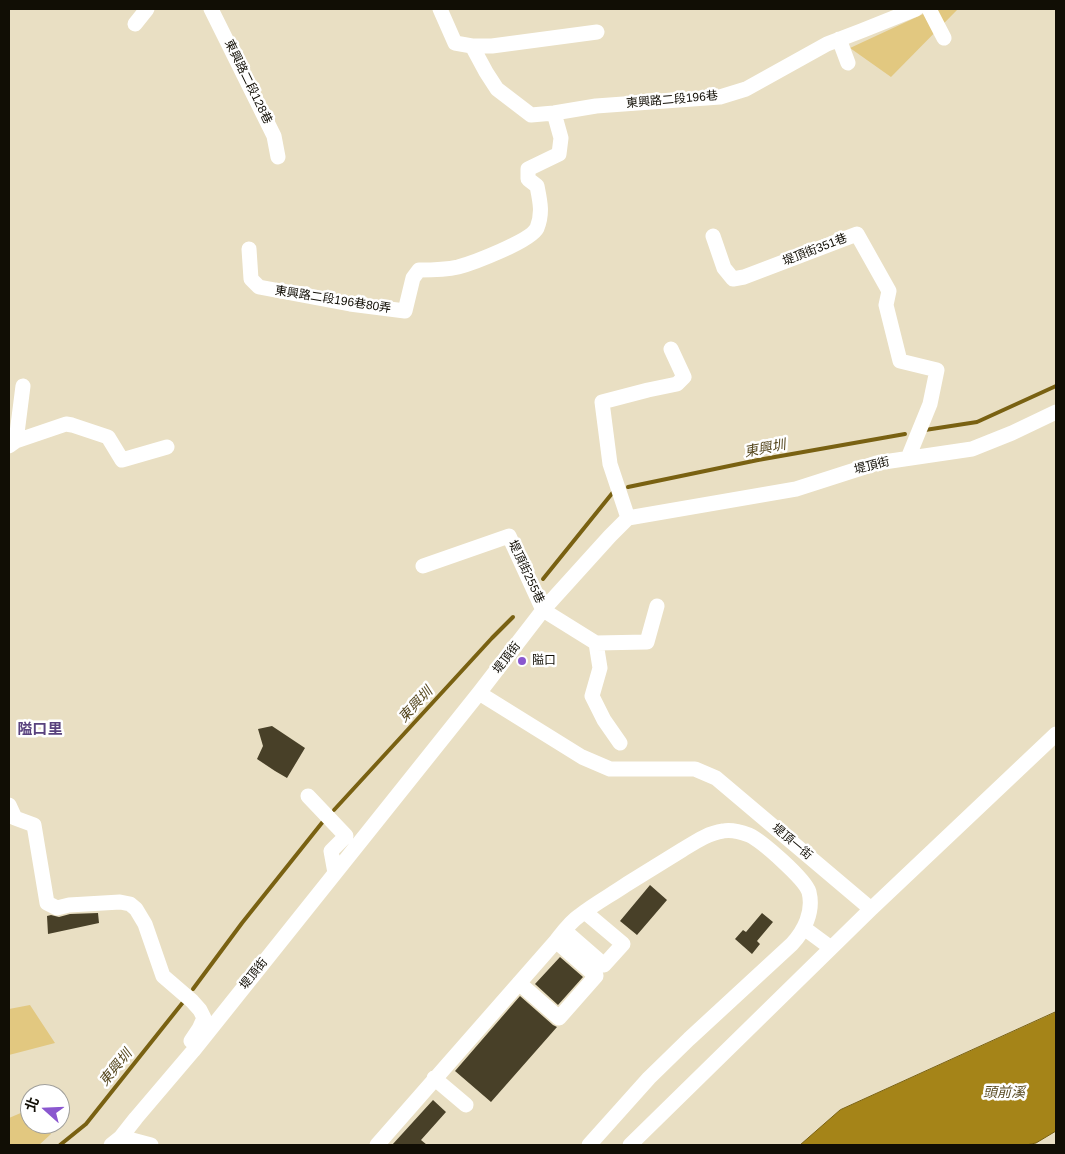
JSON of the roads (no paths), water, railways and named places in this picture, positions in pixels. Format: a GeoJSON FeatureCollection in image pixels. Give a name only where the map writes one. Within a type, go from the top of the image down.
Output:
{"type":"FeatureCollection","features":[{"type":"Feature","properties":{"kind":"street"},"geometry":{"type":"LineString","coordinates":[[135,24],[147,9]]}},
{"type":"Feature","properties":{"kind":"street","name":"東興路二段128巷"},"geometry":{"type":"LineString","coordinates":[[211,9],[274,136],[278,157]]}},
{"type":"Feature","properties":{"kind":"street"},"geometry":{"type":"LineString","coordinates":[[440,9],[455,43],[472,46],[492,46],[597,32]]}},
{"type":"Feature","properties":{"kind":"street","name":"東興路二段196巷"},"geometry":{"type":"LineString","coordinates":[[472,46],[497,89],[531,115],[596,106],[720,97],[746,89],[827,44],[916,9]]}},
{"type":"Feature","properties":{"kind":"street"},"geometry":{"type":"LineString","coordinates":[[929,9],[944,38]]}},
{"type":"Feature","properties":{"kind":"street"},"geometry":{"type":"LineString","coordinates":[[839,39],[848,63]]}},
{"type":"Feature","properties":{"kind":"street","name":"東興路二段196巷80弄"},"geometry":{"type":"LineString","coordinates":[[249,249],[251,279],[259,287],[405,312],[413,278],[419,270],[441,270],[459,267],[528,238],[536,230],[542,209],[537,186],[528,179],[528,169],[559,154],[561,138],[554,113]]}},
{"type":"Feature","properties":{"kind":"street","name":"堤頂街351巷"},"geometry":{"type":"LineString","coordinates":[[713,236],[724,268],[734,279],[744,278],[858,234],[889,291],[886,306],[900,361],[937,370],[930,404],[908,458]]}},
{"type":"Feature","properties":{"kind":"street"},"geometry":{"type":"LineString","coordinates":[[628,518],[610,464],[602,402],[676,384],[684,377],[671,348]]}},
{"type":"Feature","properties":{"kind":"street"},"geometry":{"type":"LineString","coordinates":[[12,444],[23,386]]}},
{"type":"Feature","properties":{"kind":"street","name":"堤頂街"},"geometry":{"type":"LineString","coordinates":[[116,1141],[193,1051],[543,610],[628,518],[796,489],[877,464],[972,449],[1056,412]]}},
{"type":"Feature","properties":{"kind":"street"},"geometry":{"type":"LineString","coordinates":[[12,444],[66,424],[72,424],[108,437],[122,460],[167,447]]}},
{"type":"Feature","properties":{"kind":"street","name":"堤頂街255巷"},"geometry":{"type":"LineString","coordinates":[[422,566],[509,536],[543,610]]}},
{"type":"Feature","properties":{"kind":"street"},"geometry":{"type":"LineString","coordinates":[[543,610],[596,643],[647,642],[657,606]]}},
{"type":"Feature","properties":{"kind":"street"},"geometry":{"type":"LineString","coordinates":[[596,643],[600,668],[592,696],[604,720],[620,743]]}},
{"type":"Feature","properties":{"kind":"street","name":"堤頂一街"},"geometry":{"type":"LineString","coordinates":[[479,693],[582,757],[610,769],[695,769],[716,778],[871,908]]}},
{"type":"Feature","properties":{"kind":"street"},"geometry":{"type":"LineString","coordinates":[[630,1145],[871,908],[1056,734]]}},
{"type":"Feature","properties":{"kind":"street"},"geometry":{"type":"LineString","coordinates":[[308,796],[346,836],[331,851],[335,873]]}},
{"type":"Feature","properties":{"kind":"street"},"geometry":{"type":"LineString","coordinates":[[9,805],[15,818],[34,825],[47,903],[57,908],[69,905],[120,902],[130,904],[136,909],[145,924],[163,976],[192,1001],[204,1018],[191,1041],[193,1051]]}},
{"type":"Feature","properties":{"kind":"street"},"geometry":{"type":"LineString","coordinates":[[377,1145],[576,919],[706,836],[726,830],[751,836],[804,882],[809,892],[809,904],[804,928],[792,944],[649,1078],[588,1145]]}},
{"type":"Feature","properties":{"kind":"street"},"geometry":{"type":"LineString","coordinates":[[560,936],[604,965],[622,944],[585,912]]}},
{"type":"Feature","properties":{"kind":"street"},"geometry":{"type":"LineString","coordinates":[[804,928],[831,948]]}},
{"type":"Feature","properties":{"kind":"street"},"geometry":{"type":"LineString","coordinates":[[519,983],[559,1018],[596,976],[560,936]]}},
{"type":"Feature","properties":{"kind":"street"},"geometry":{"type":"LineString","coordinates":[[434,1078],[466,1105]]}},
{"type":"Feature","properties":{"kind":"street"},"geometry":{"type":"LineString","coordinates":[[116,1141],[151,1145]]}},
{"type":"Feature","properties":{"kind":"water","name":"頭前溪"},"geometry":{"type":"Polygon","coordinates":[[[1056,1012],[1056,1131],[1036,1143],[1026,1145],[800,1145],[840,1110],[1056,1012]]]}},
{"type":"Feature","properties":{"kind":"waterway","name":"東興圳"},"geometry":{"type":"LineString","coordinates":[[925,430],[977,422],[1056,386]]}},
{"type":"Feature","properties":{"kind":"waterway","name":"東興圳"},"geometry":{"type":"LineString","coordinates":[[628,487],[758,460],[905,434]]}},
{"type":"Feature","properties":{"kind":"waterway","name":"東興圳"},"geometry":{"type":"LineString","coordinates":[[543,579],[614,491]]}},
{"type":"Feature","properties":{"kind":"waterway","name":"東興圳"},"geometry":{"type":"LineString","coordinates":[[334,810],[513,617]]}},
{"type":"Feature","properties":{"kind":"waterway","name":"東興圳"},"geometry":{"type":"LineString","coordinates":[[193,989],[242,923],[325,819]]}},
{"type":"Feature","properties":{"kind":"waterway","name":"東興圳"},"geometry":{"type":"LineString","coordinates":[[60,1145],[86,1124],[184,1001]]}},
{"type":"Feature","properties":{"kind":"place","name":"隘口"},"geometry":{"type":"Point","coordinates":[522,661]}},
{"type":"Feature","properties":{"kind":"district","name":"隘口里"},"geometry":{"type":"Point","coordinates":[40,730]}}]}
